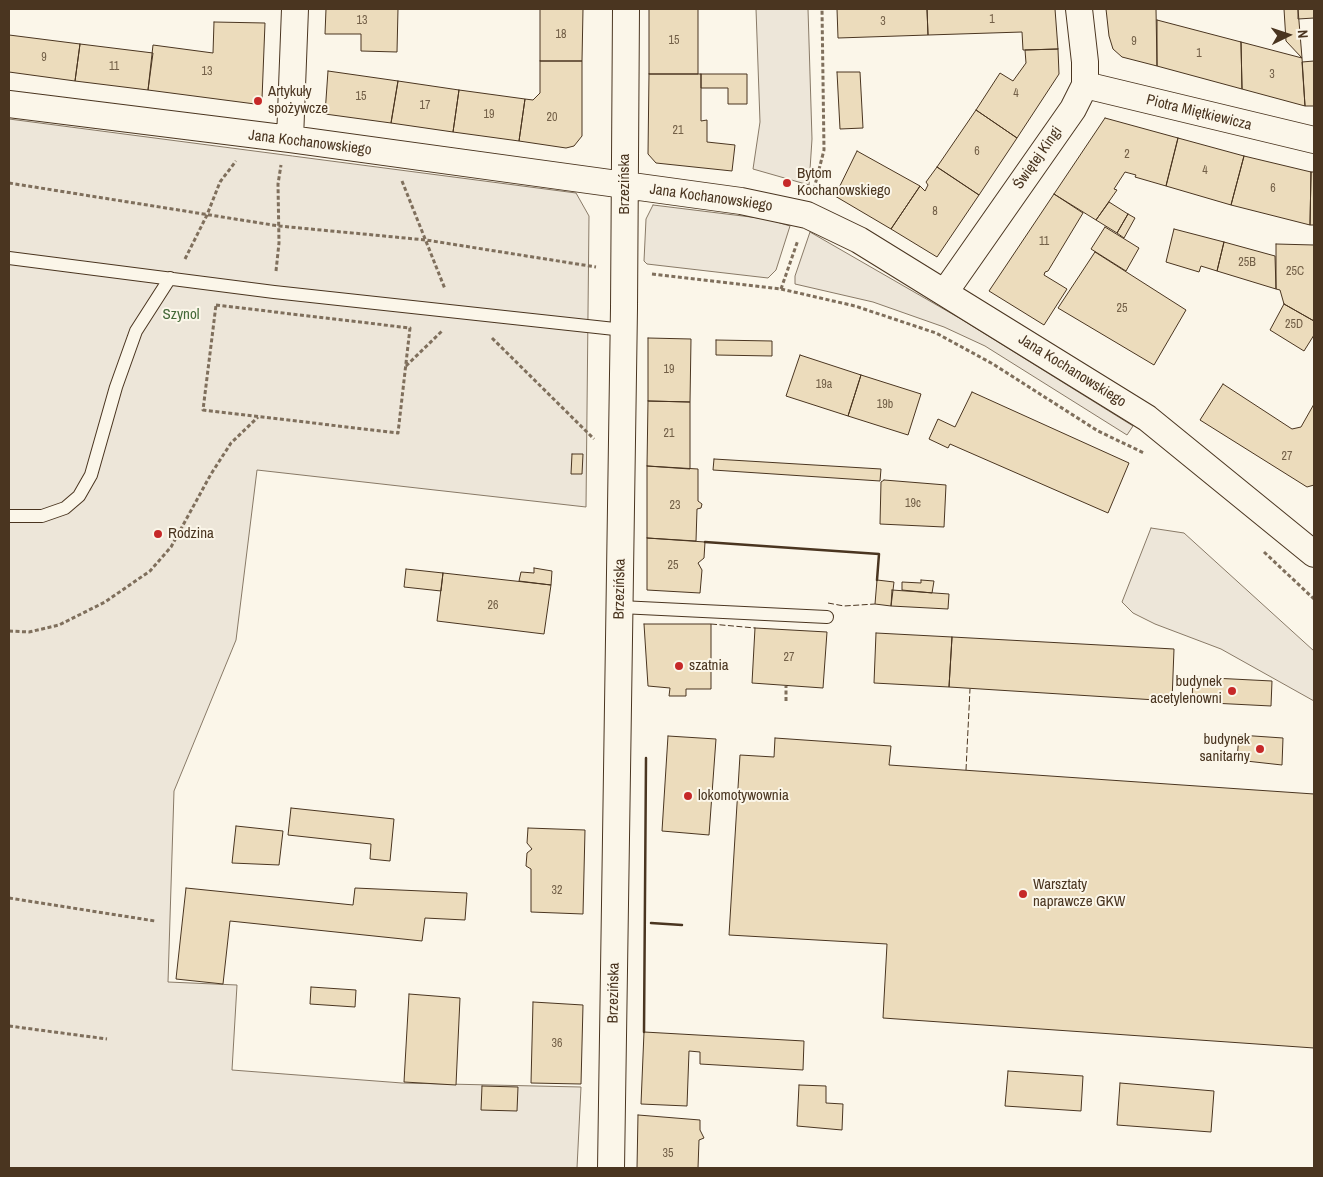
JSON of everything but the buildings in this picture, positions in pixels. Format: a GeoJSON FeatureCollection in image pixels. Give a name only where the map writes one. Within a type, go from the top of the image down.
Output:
{"type":"FeatureCollection","features":[{"type":"Feature","properties":{"kind":"street"},"geometry":{"type":"LineString","coordinates":[[290,139],[294,9]]}},
{"type":"Feature","properties":{"kind":"street","name":"Brzezińska"},"geometry":{"type":"LineString","coordinates":[[611,1168],[624,330],[626,9]]}},
{"type":"Feature","properties":{"kind":"street","name":"Świętej Kingi"},"geometry":{"type":"LineString","coordinates":[[945,292],[1073,109],[1085,85],[1085,62],[1079,9]]}},
{"type":"Feature","properties":{"kind":"street","name":"Piotra Miętkiewicza"},"geometry":{"type":"LineString","coordinates":[[1085,85],[1314,140]]}},
{"type":"Feature","properties":{"kind":"street","name":"Jana Kochanowskiego"},"geometry":{"type":"LineString","coordinates":[[9,104],[290,139],[741,201],[806,215],[859,240],[1147,418],[1311,544]]}},
{"type":"Feature","properties":{"kind":"lane"},"geometry":{"type":"LineString","coordinates":[[9,258],[274,292],[624,330]]}},
{"type":"Feature","properties":{"kind":"lane"},"geometry":{"type":"LineString","coordinates":[[9,516],[42,516],[65,508],[79,496],[91,475],[116,387],[136,332],[170,278]]}},
{"type":"Feature","properties":{"kind":"lane"},"geometry":{"type":"LineString","coordinates":[[620,608],[827,617]]}},
{"type":"Feature","properties":{"kind":"path"},"geometry":{"type":"LineString","coordinates":[[781,289],[806,215],[824,150],[822,9]]}},
{"type":"Feature","properties":{"kind":"path"},"geometry":{"type":"LineString","coordinates":[[170,278],[184,260],[207,215],[220,182],[239,156],[262,137]]}},
{"type":"Feature","properties":{"kind":"path"},"geometry":{"type":"LineString","coordinates":[[274,292],[279,226],[279,177],[284,154],[290,139]]}},
{"type":"Feature","properties":{"kind":"path"},"geometry":{"type":"LineString","coordinates":[[9,182],[279,226],[426,240],[624,272],[727,281],[781,289],[855,306],[936,333],[993,364],[1098,431],[1150,457]]}},
{"type":"Feature","properties":{"kind":"path"},"geometry":{"type":"LineString","coordinates":[[216,305],[410,328],[406,366],[398,433],[203,410],[216,305]]}},
{"type":"Feature","properties":{"kind":"path"},"geometry":{"type":"LineString","coordinates":[[406,366],[460,313]]}},
{"type":"Feature","properties":{"kind":"path"},"geometry":{"type":"LineString","coordinates":[[9,632],[29,632],[59,625],[105,602],[150,571],[171,546],[211,474],[231,443],[259,416]]}},
{"type":"Feature","properties":{"kind":"path"},"geometry":{"type":"LineString","coordinates":[[1260,548],[1314,599]]}},
{"type":"Feature","properties":{"kind":"path"},"geometry":{"type":"LineString","coordinates":[[786,686],[786,701]]}},
{"type":"Feature","properties":{"kind":"path"},"geometry":{"type":"LineString","coordinates":[[9,898],[154,921]]}},
{"type":"Feature","properties":{"kind":"path"},"geometry":{"type":"LineString","coordinates":[[9,1026],[107,1039]]}},
{"type":"Feature","properties":{"kind":"green space"},"geometry":{"type":"Polygon","coordinates":[[[756,9],[808,9],[812,139],[809,185],[753,169],[760,122],[756,9]]]}},
{"type":"Feature","properties":{"kind":"green space","name":"Szynol"},"geometry":{"type":"Polygon","coordinates":[[[9,119],[576,193],[589,216],[586,507],[257,470],[236,640],[174,791],[168,982],[237,985],[232,1070],[402,1083],[581,1087],[577,1168],[9,1168],[9,119]]]}},
{"type":"Feature","properties":{"kind":"green space"},"geometry":{"type":"Polygon","coordinates":[[[653,205],[767,219],[790,226],[776,270],[768,278],[647,264],[644,261],[646,219],[653,205]]]}},
{"type":"Feature","properties":{"kind":"green space"},"geometry":{"type":"Polygon","coordinates":[[[810,232],[961,319],[1133,426],[1127,435],[985,346],[944,327],[873,302],[795,284],[795,276],[810,232]]]}},
{"type":"Feature","properties":{"kind":"green space"},"geometry":{"type":"Polygon","coordinates":[[[1151,528],[1184,533],[1314,651],[1314,701],[1221,649],[1155,624],[1133,613],[1122,602],[1151,528]]]}},
{"type":"Feature","properties":{"kind":"fence"},"geometry":{"type":"LineString","coordinates":[[828,603],[844,606],[875,604]]}},
{"type":"Feature","properties":{"kind":"fence"},"geometry":{"type":"LineString","coordinates":[[711,624],[755,628]]}},
{"type":"Feature","properties":{"kind":"fence"},"geometry":{"type":"LineString","coordinates":[[966,770],[970,689]]}},
{"type":"Feature","properties":{"kind":"wall"},"geometry":{"type":"LineString","coordinates":[[705,542],[879,554],[877,580]]}},
{"type":"Feature","properties":{"kind":"wall"},"geometry":{"type":"LineString","coordinates":[[644,1032],[646,758]]}},
{"type":"Feature","properties":{"kind":"wall"},"geometry":{"type":"LineString","coordinates":[[651,923],[682,925]]}},
{"type":"Feature","properties":{"kind":"place","name":"Artykuły spożywcze"},"geometry":{"type":"Point","coordinates":[258,101]}},
{"type":"Feature","properties":{"kind":"place","name":"Bytom Kochanowskiego"},"geometry":{"type":"Point","coordinates":[787,183]}},
{"type":"Feature","properties":{"kind":"place","name":"Rodzina"},"geometry":{"type":"Point","coordinates":[158,534]}},
{"type":"Feature","properties":{"kind":"place","name":"szatnia"},"geometry":{"type":"Point","coordinates":[679,666]}},
{"type":"Feature","properties":{"kind":"place","name":"budynek acetylenowni"},"geometry":{"type":"Point","coordinates":[1232,691]}},
{"type":"Feature","properties":{"kind":"place","name":"budynek sanitarny"},"geometry":{"type":"Point","coordinates":[1260,749]}},
{"type":"Feature","properties":{"kind":"place","name":"lokomotywownia"},"geometry":{"type":"Point","coordinates":[688,796]}},
{"type":"Feature","properties":{"kind":"place","name":"Warsztaty naprawcze GKW"},"geometry":{"type":"Point","coordinates":[1023,894]}}]}
